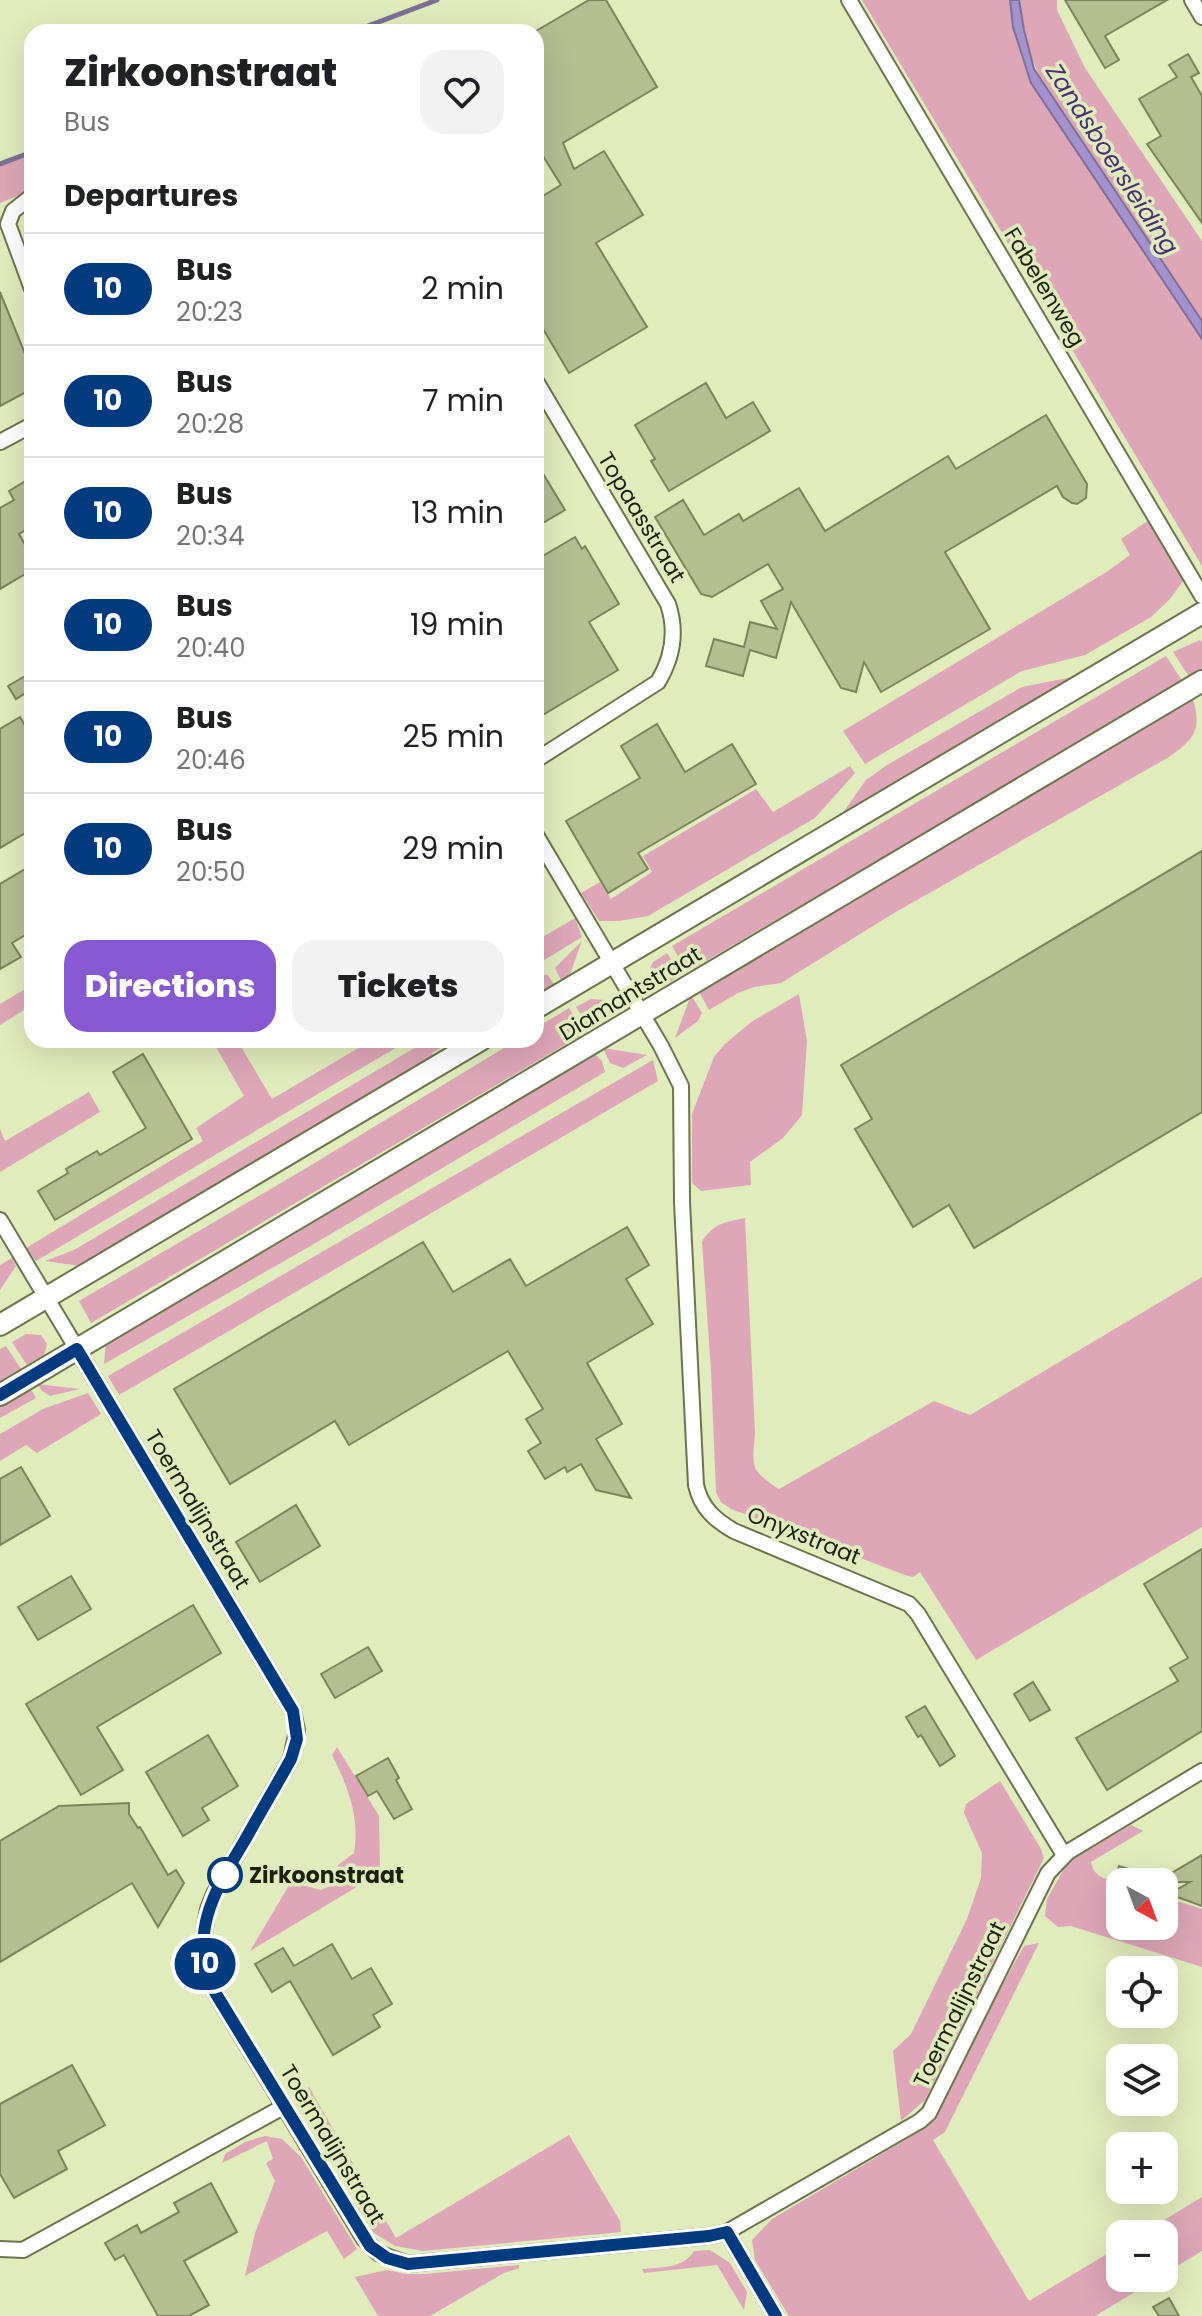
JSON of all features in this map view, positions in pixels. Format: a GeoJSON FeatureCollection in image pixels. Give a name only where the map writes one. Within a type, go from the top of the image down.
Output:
{"type":"FeatureCollection","features":[{"type":"Feature","properties":{"kind":"main road","name":"Diamantstraat"},"geometry":{"type":"LineString","coordinates":[[544,1003],[1202,613]]}},
{"type":"Feature","properties":{"kind":"main road","name":"Diamantstraat"},"geometry":{"type":"LineString","coordinates":[[0,1395],[1202,681]]}},
{"type":"Feature","properties":{"kind":"main road"},"geometry":{"type":"LineString","coordinates":[[0,1325],[468,1048]]}},
{"type":"Feature","properties":{"kind":"street","name":"Fabelenweg"},"geometry":{"type":"LineString","coordinates":[[849,0],[1202,596]]}},
{"type":"Feature","properties":{"kind":"street"},"geometry":{"type":"LineString","coordinates":[[1192,0],[1202,17]]}},
{"type":"Feature","properties":{"kind":"street"},"geometry":{"type":"LineString","coordinates":[[24,202],[13,211],[8,224],[24,267]]}},
{"type":"Feature","properties":{"kind":"street","name":"Topaasstraat"},"geometry":{"type":"LineString","coordinates":[[544,395],[668,604],[672,616],[673,644],[658,682],[544,755]]}},
{"type":"Feature","properties":{"kind":"street"},"geometry":{"type":"LineString","coordinates":[[0,442],[24,429]]}},
{"type":"Feature","properties":{"kind":"street"},"geometry":{"type":"LineString","coordinates":[[544,849],[611,963]]}},
{"type":"Feature","properties":{"kind":"street","name":"Onyxstraat"},"geometry":{"type":"LineString","coordinates":[[611,963],[677,1073],[683,1097],[682,1202],[696,1485],[702,1504],[734,1531],[909,1604],[918,1614],[1064,1855]]}},
{"type":"Feature","properties":{"kind":"street","name":"Toermalijnstraat"},"geometry":{"type":"LineString","coordinates":[[0,1220],[293,1711],[297,1739],[291,1759],[208,1909],[203,1945],[206,1967],[213,1989],[283,2107],[364,2239],[378,2253],[400,2262],[424,2263],[727,2232],[920,2121],[929,2113],[1048,1873],[1064,1855],[1202,1771]]}},
{"type":"Feature","properties":{"kind":"street"},"geometry":{"type":"LineString","coordinates":[[0,2249],[23,2250],[283,2107]]}},
{"type":"Feature","properties":{"kind":"street"},"geometry":{"type":"LineString","coordinates":[[727,2232],[776,2316]]}},
{"type":"Feature","properties":{"kind":"shaded area"},"geometry":{"type":"Polygon","coordinates":[[[862,0],[1010,0],[1013,27],[1031,83],[1202,339],[1202,566],[862,0]]]}},
{"type":"Feature","properties":{"kind":"shaded area"},"geometry":{"type":"Polygon","coordinates":[[[1010,0],[1019,0],[1034,69],[1202,321],[1202,339],[1031,83],[1013,27],[1010,0]]]}},
{"type":"Feature","properties":{"kind":"shaded area"},"geometry":{"type":"Polygon","coordinates":[[[1019,0],[1057,0],[1057,10],[1085,68],[1202,241],[1202,321],[1047,91],[1028,47],[1019,0]]]}},
{"type":"Feature","properties":{"kind":"shaded area"},"geometry":{"type":"Polygon","coordinates":[[[24,156],[24,193],[0,203],[0,166],[24,156]]]}},
{"type":"Feature","properties":{"kind":"shaded area"},"geometry":{"type":"Polygon","coordinates":[[[1149,520],[1183,581],[1151,617],[1085,655],[1022,671],[865,764],[843,731],[1108,571],[1130,555],[1121,539],[1149,520]]]}},
{"type":"Feature","properties":{"kind":"shaded area"},"geometry":{"type":"Polygon","coordinates":[[[1200,640],[1202,671],[1190,678],[1173,652],[1200,640]]]}},
{"type":"Feature","properties":{"kind":"shaded area"},"geometry":{"type":"Polygon","coordinates":[[[1166,656],[1183,682],[687,972],[672,946],[1166,656]]]}},
{"type":"Feature","properties":{"kind":"shaded area"},"geometry":{"type":"Polygon","coordinates":[[[1098,672],[834,825],[866,780],[887,765],[1022,687],[1098,672]]]}},
{"type":"Feature","properties":{"kind":"shaded area"},"geometry":{"type":"Polygon","coordinates":[[[1193,699],[1197,719],[1194,733],[1185,745],[1169,757],[894,913],[781,983],[738,993],[709,1010],[698,990],[1193,699]]]}},
{"type":"Feature","properties":{"kind":"shaded area"},"geometry":{"type":"Polygon","coordinates":[[[850,766],[855,773],[815,818],[648,916],[599,921],[581,893],[600,882],[611,899],[652,872],[643,856],[756,789],[773,812],[850,766]]]}},
{"type":"Feature","properties":{"kind":"shaded area"},"geometry":{"type":"Polygon","coordinates":[[[575,918],[582,937],[544,960],[544,936],[575,918]]]}},
{"type":"Feature","properties":{"kind":"shaded area"},"geometry":{"type":"Polygon","coordinates":[[[582,941],[565,988],[555,968],[582,941]]]}},
{"type":"Feature","properties":{"kind":"shaded area"},"geometry":{"type":"Polygon","coordinates":[[[667,953],[681,975],[667,984],[652,983],[647,975],[653,962],[667,953]]]}},
{"type":"Feature","properties":{"kind":"shaded area"},"geometry":{"type":"Polygon","coordinates":[[[544,974],[548,975],[557,989],[544,997],[544,974]]]}},
{"type":"Feature","properties":{"kind":"shaded area"},"geometry":{"type":"Polygon","coordinates":[[[24,990],[24,1010],[0,1025],[0,1004],[24,990]]]}},
{"type":"Feature","properties":{"kind":"shaded area"},"geometry":{"type":"Polygon","coordinates":[[[799,994],[807,1041],[802,1115],[783,1138],[750,1162],[751,1185],[701,1191],[692,1183],[692,1114],[714,1057],[751,1022],[799,994]]]}},
{"type":"Feature","properties":{"kind":"shaded area"},"geometry":{"type":"Polygon","coordinates":[[[691,995],[702,1013],[698,1021],[675,1038],[691,995]]]}},
{"type":"Feature","properties":{"kind":"shaded area"},"geometry":{"type":"Polygon","coordinates":[[[591,999],[605,1000],[610,1008],[605,1021],[590,1030],[576,1007],[591,999]]]}},
{"type":"Feature","properties":{"kind":"shaded area"},"geometry":{"type":"Polygon","coordinates":[[[569,1008],[585,1033],[91,1323],[79,1301],[504,1048],[544,1048],[544,1023],[569,1008]]]}},
{"type":"Feature","properties":{"kind":"shaded area"},"geometry":{"type":"Polygon","coordinates":[[[217,1048],[242,1048],[272,1099],[358,1048],[395,1048],[36,1261],[26,1248],[203,1141],[196,1128],[244,1096],[217,1048]]]}},
{"type":"Feature","properties":{"kind":"shaded area"},"geometry":{"type":"Polygon","coordinates":[[[415,1048],[440,1048],[432,1053],[436,1061],[87,1267],[45,1261],[74,1250],[415,1048]]]}},
{"type":"Feature","properties":{"kind":"shaded area"},"geometry":{"type":"Polygon","coordinates":[[[603,1048],[647,1055],[623,1068],[610,1063],[603,1048]]]}},
{"type":"Feature","properties":{"kind":"shaded area"},"geometry":{"type":"Polygon","coordinates":[[[594,1053],[602,1061],[605,1072],[104,1364],[106,1341],[594,1053]]]}},
{"type":"Feature","properties":{"kind":"shaded area"},"geometry":{"type":"Polygon","coordinates":[[[653,1060],[658,1081],[119,1395],[108,1376],[653,1060]]]}},
{"type":"Feature","properties":{"kind":"shaded area"},"geometry":{"type":"Polygon","coordinates":[[[89,1092],[100,1112],[0,1172],[0,1129],[5,1141],[89,1092]]]}},
{"type":"Feature","properties":{"kind":"shaded area"},"geometry":{"type":"Polygon","coordinates":[[[745,1218],[754,1460],[757,1471],[779,1489],[934,1401],[970,1415],[1202,1277],[1202,1527],[976,1660],[920,1572],[913,1577],[905,1575],[731,1509],[721,1502],[716,1492],[702,1242],[715,1228],[745,1218]]]}},
{"type":"Feature","properties":{"kind":"shaded area"},"geometry":{"type":"Polygon","coordinates":[[[12,1258],[16,1266],[0,1290],[0,1265],[12,1258]]]}},
{"type":"Feature","properties":{"kind":"shaded area"},"geometry":{"type":"Polygon","coordinates":[[[26,1334],[41,1335],[47,1344],[44,1355],[27,1365],[12,1342],[26,1334]]]}},
{"type":"Feature","properties":{"kind":"shaded area"},"geometry":{"type":"Polygon","coordinates":[[[6,1346],[21,1369],[0,1381],[0,1349],[6,1346]]]}},
{"type":"Feature","properties":{"kind":"shaded area"},"geometry":{"type":"Polygon","coordinates":[[[37,1384],[80,1389],[50,1396],[37,1384]]]}},
{"type":"Feature","properties":{"kind":"shaded area"},"geometry":{"type":"Polygon","coordinates":[[[27,1389],[36,1398],[0,1418],[0,1405],[27,1389]]]}},
{"type":"Feature","properties":{"kind":"shaded area"},"geometry":{"type":"Polygon","coordinates":[[[88,1393],[101,1414],[37,1453],[26,1445],[0,1461],[0,1434],[43,1409],[88,1393]]]}},
{"type":"Feature","properties":{"kind":"shaded area"},"geometry":{"type":"Polygon","coordinates":[[[337,1747],[379,1816],[380,1873],[250,1951],[291,1882],[321,1890],[330,1886],[338,1865],[354,1853],[354,1815],[332,1755],[337,1747]]]}},
{"type":"Feature","properties":{"kind":"shaded area"},"geometry":{"type":"Polygon","coordinates":[[[1000,1781],[1044,1858],[925,2100],[901,2121],[893,2051],[911,2034],[967,1919],[981,1878],[982,1853],[964,1813],[966,1804],[1000,1781]]]}},
{"type":"Feature","properties":{"kind":"shaded area"},"geometry":{"type":"Polygon","coordinates":[[[1131,1825],[1143,1831],[1091,1862],[1098,1875],[1106,1879],[1106,1937],[1071,1926],[1058,1927],[1045,1916],[1047,1899],[1068,1862],[1131,1825]]]}},
{"type":"Feature","properties":{"kind":"shaded area"},"geometry":{"type":"Polygon","coordinates":[[[1178,1901],[1202,1909],[1202,1967],[1178,1959],[1178,1956],[1167,1956],[1116,1940],[1178,1940],[1178,1901]]]}},
{"type":"Feature","properties":{"kind":"shaded area"},"geometry":{"type":"Polygon","coordinates":[[[1039,1943],[945,2132],[933,2140],[1029,2301],[1106,2254],[1106,2292],[1135,2292],[1095,2316],[789,2316],[755,2260],[752,2240],[772,2219],[922,2130],[1024,1946],[1039,1943]]]}},
{"type":"Feature","properties":{"kind":"shaded area"},"geometry":{"type":"Polygon","coordinates":[[[309,2087],[396,2238],[569,2135],[620,2221],[621,2232],[423,2251],[395,2246],[374,2233],[354,2202],[353,2183],[316,2120],[303,2115],[296,2104],[299,2093],[309,2087]]]}},
{"type":"Feature","properties":{"kind":"shaded area"},"geometry":{"type":"Polygon","coordinates":[[[265,2136],[282,2139],[301,2157],[357,2249],[344,2259],[327,2231],[245,2276],[255,2233],[275,2181],[266,2163],[273,2159],[267,2141],[222,2163],[225,2154],[245,2142],[265,2136]]]}},
{"type":"Feature","properties":{"kind":"shaded area"},"geometry":{"type":"Polygon","coordinates":[[[1202,2197],[1202,2251],[1178,2266],[1178,2220],[1164,2220],[1202,2197]]]}},
{"type":"Feature","properties":{"kind":"shaded area"},"geometry":{"type":"Polygon","coordinates":[[[710,2250],[730,2263],[747,2292],[744,2310],[717,2265],[644,2273],[642,2269],[671,2266],[684,2261],[694,2251],[710,2250]]]}},
{"type":"Feature","properties":{"kind":"shaded area"},"geometry":{"type":"Polygon","coordinates":[[[519,2265],[519,2268],[504,2273],[430,2316],[378,2316],[355,2277],[387,2270],[425,2274],[519,2265]]]}},
{"type":"Feature","properties":{"kind":"building"},"geometry":{"type":"Polygon","coordinates":[[[589,0],[606,0],[657,87],[563,143],[574,169],[604,151],[643,215],[596,243],[647,327],[569,373],[544,331],[544,195],[561,185],[544,158],[544,26],[589,0]]]}},
{"type":"Feature","properties":{"kind":"building"},"geometry":{"type":"Polygon","coordinates":[[[1065,0],[1167,0],[1105,36],[1119,60],[1105,68],[1065,0]]]}},
{"type":"Feature","properties":{"kind":"building"},"geometry":{"type":"Polygon","coordinates":[[[1188,54],[1199,73],[1191,77],[1202,96],[1202,223],[1147,144],[1161,136],[1139,99],[1177,77],[1169,65],[1188,54]]]}},
{"type":"Feature","properties":{"kind":"building"},"geometry":{"type":"Polygon","coordinates":[[[0,292],[24,351],[24,393],[0,406],[0,292]]]}},
{"type":"Feature","properties":{"kind":"building"},"geometry":{"type":"Polygon","coordinates":[[[706,383],[726,418],[753,402],[770,431],[669,491],[635,425],[706,383]]]}},
{"type":"Feature","properties":{"kind":"building"},"geometry":{"type":"Polygon","coordinates":[[[1046,415],[1087,484],[1086,498],[1077,504],[1072,503],[1063,497],[1057,486],[945,552],[990,629],[881,692],[864,662],[856,692],[841,688],[791,602],[776,658],[750,650],[743,676],[706,666],[714,639],[744,647],[750,622],[777,629],[761,601],[783,589],[768,564],[712,597],[701,594],[655,517],[683,500],[704,535],[739,514],[743,521],[799,488],[825,531],[948,456],[956,469],[1046,415]]]}},
{"type":"Feature","properties":{"kind":"building"},"geometry":{"type":"Polygon","coordinates":[[[544,475],[565,510],[544,522],[544,475]]]}},
{"type":"Feature","properties":{"kind":"building"},"geometry":{"type":"Polygon","coordinates":[[[24,482],[24,531],[19,534],[24,543],[24,575],[0,589],[0,508],[14,500],[9,491],[24,482]]]}},
{"type":"Feature","properties":{"kind":"building"},"geometry":{"type":"Polygon","coordinates":[[[575,537],[582,549],[585,546],[619,604],[589,622],[618,670],[544,714],[544,555],[575,537]]]}},
{"type":"Feature","properties":{"kind":"building"},"geometry":{"type":"Polygon","coordinates":[[[24,677],[24,694],[16,699],[8,686],[24,677]]]}},
{"type":"Feature","properties":{"kind":"building"},"geometry":{"type":"Polygon","coordinates":[[[20,717],[24,724],[24,834],[0,848],[0,729],[20,717]]]}},
{"type":"Feature","properties":{"kind":"building"},"geometry":{"type":"Polygon","coordinates":[[[657,724],[685,772],[732,744],[756,784],[638,853],[648,869],[608,893],[566,821],[640,778],[621,746],[657,724]]]}},
{"type":"Feature","properties":{"kind":"building"},"geometry":{"type":"Polygon","coordinates":[[[1202,851],[1202,1112],[974,1248],[949,1205],[913,1227],[855,1129],[872,1119],[841,1065],[1202,851]]]}},
{"type":"Feature","properties":{"kind":"building"},"geometry":{"type":"Polygon","coordinates":[[[24,870],[24,936],[12,943],[21,957],[0,969],[0,884],[24,870]]]}},
{"type":"Feature","properties":{"kind":"building"},"geometry":{"type":"Polygon","coordinates":[[[143,1054],[192,1139],[55,1220],[38,1191],[68,1173],[66,1169],[97,1151],[100,1155],[146,1128],[113,1072],[143,1054]]]}},
{"type":"Feature","properties":{"kind":"building"},"geometry":{"type":"Polygon","coordinates":[[[627,1227],[649,1265],[626,1279],[653,1324],[587,1363],[622,1424],[596,1439],[631,1498],[596,1490],[581,1464],[567,1472],[565,1467],[545,1479],[528,1451],[541,1443],[526,1419],[543,1409],[508,1351],[349,1445],[335,1421],[230,1484],[174,1389],[423,1242],[453,1292],[510,1259],[526,1286],[627,1227]]]}},
{"type":"Feature","properties":{"kind":"building"},"geometry":{"type":"Polygon","coordinates":[[[21,1467],[50,1516],[0,1545],[0,1479],[21,1467]]]}},
{"type":"Feature","properties":{"kind":"building"},"geometry":{"type":"Polygon","coordinates":[[[296,1505],[320,1546],[260,1582],[236,1542],[296,1505]]]}},
{"type":"Feature","properties":{"kind":"building"},"geometry":{"type":"Polygon","coordinates":[[[1202,1549],[1202,1731],[1107,1790],[1076,1738],[1178,1681],[1170,1668],[1188,1658],[1144,1584],[1202,1549]]]}},
{"type":"Feature","properties":{"kind":"building"},"geometry":{"type":"Polygon","coordinates":[[[71,1576],[91,1609],[38,1640],[18,1607],[71,1576]]]}},
{"type":"Feature","properties":{"kind":"building"},"geometry":{"type":"Polygon","coordinates":[[[193,1605],[221,1653],[97,1727],[123,1770],[81,1795],[26,1704],[193,1605]]]}},
{"type":"Feature","properties":{"kind":"building"},"geometry":{"type":"Polygon","coordinates":[[[368,1647],[382,1671],[335,1698],[321,1674],[368,1647]]]}},
{"type":"Feature","properties":{"kind":"building"},"geometry":{"type":"Polygon","coordinates":[[[1033,1682],[1050,1710],[1030,1721],[1014,1694],[1033,1682]]]}},
{"type":"Feature","properties":{"kind":"building"},"geometry":{"type":"Polygon","coordinates":[[[925,1706],[955,1756],[940,1766],[906,1717],[925,1706]]]}},
{"type":"Feature","properties":{"kind":"building"},"geometry":{"type":"Polygon","coordinates":[[[208,1735],[238,1786],[202,1808],[209,1820],[183,1836],[146,1772],[208,1735]]]}},
{"type":"Feature","properties":{"kind":"building"},"geometry":{"type":"Polygon","coordinates":[[[388,1758],[412,1809],[394,1819],[377,1791],[368,1796],[356,1776],[388,1758]]]}},
{"type":"Feature","properties":{"kind":"building"},"geometry":{"type":"Polygon","coordinates":[[[129,1803],[129,1814],[168,1875],[176,1870],[184,1883],[158,1927],[132,1883],[0,1962],[0,1841],[59,1806],[129,1803]]]}},
{"type":"Feature","properties":{"kind":"building"},"geometry":{"type":"Polygon","coordinates":[[[1202,1855],[1202,1906],[1178,1897],[1178,1889],[1190,1882],[1178,1882],[1178,1869],[1202,1855]]]}},
{"type":"Feature","properties":{"kind":"building"},"geometry":{"type":"Polygon","coordinates":[[[332,1944],[352,1979],[371,1968],[392,2004],[373,2015],[380,2027],[333,2055],[290,1981],[272,1992],[255,1964],[283,1948],[294,1966],[332,1944]]]}},
{"type":"Feature","properties":{"kind":"building"},"geometry":{"type":"Polygon","coordinates":[[[72,2065],[105,2125],[58,2151],[67,2169],[14,2198],[0,2174],[0,2104],[72,2065]]]}},
{"type":"Feature","properties":{"kind":"building"},"geometry":{"type":"Polygon","coordinates":[[[211,2183],[237,2232],[184,2261],[209,2305],[189,2316],[158,2316],[124,2255],[115,2260],[105,2243],[137,2225],[141,2233],[179,2212],[174,2203],[211,2183]]]}},
{"type":"Feature","properties":{"kind":"building"},"geometry":{"type":"Polygon","coordinates":[[[1169,2298],[1179,2316],[1159,2316],[1153,2307],[1169,2298]]]}},
{"type":"Feature","properties":{"kind":"waterway"},"geometry":{"type":"LineString","coordinates":[[373,24],[437,0]]}},
{"type":"Feature","properties":{"kind":"waterway"},"geometry":{"type":"LineString","coordinates":[[0,164],[24,155]]}},
{"type":"Feature","properties":{"kind":"bus line","name":"10"},"geometry":{"type":"LineString","coordinates":[[0,1395],[77,1349],[293,1711],[297,1739],[291,1759],[214,1894],[208,1909],[203,1955],[213,1989],[364,2239],[378,2253],[408,2264],[727,2232],[776,2316]]}},
{"type":"Feature","properties":{"kind":"place","name":"Zirkoonstraat"},"geometry":{"type":"Point","coordinates":[225,1875]}},
{"type":"Feature","properties":{"kind":"water label","name":"Zandsboersleiding"},"geometry":{"type":"Point","coordinates":[1112,159]}}]}
